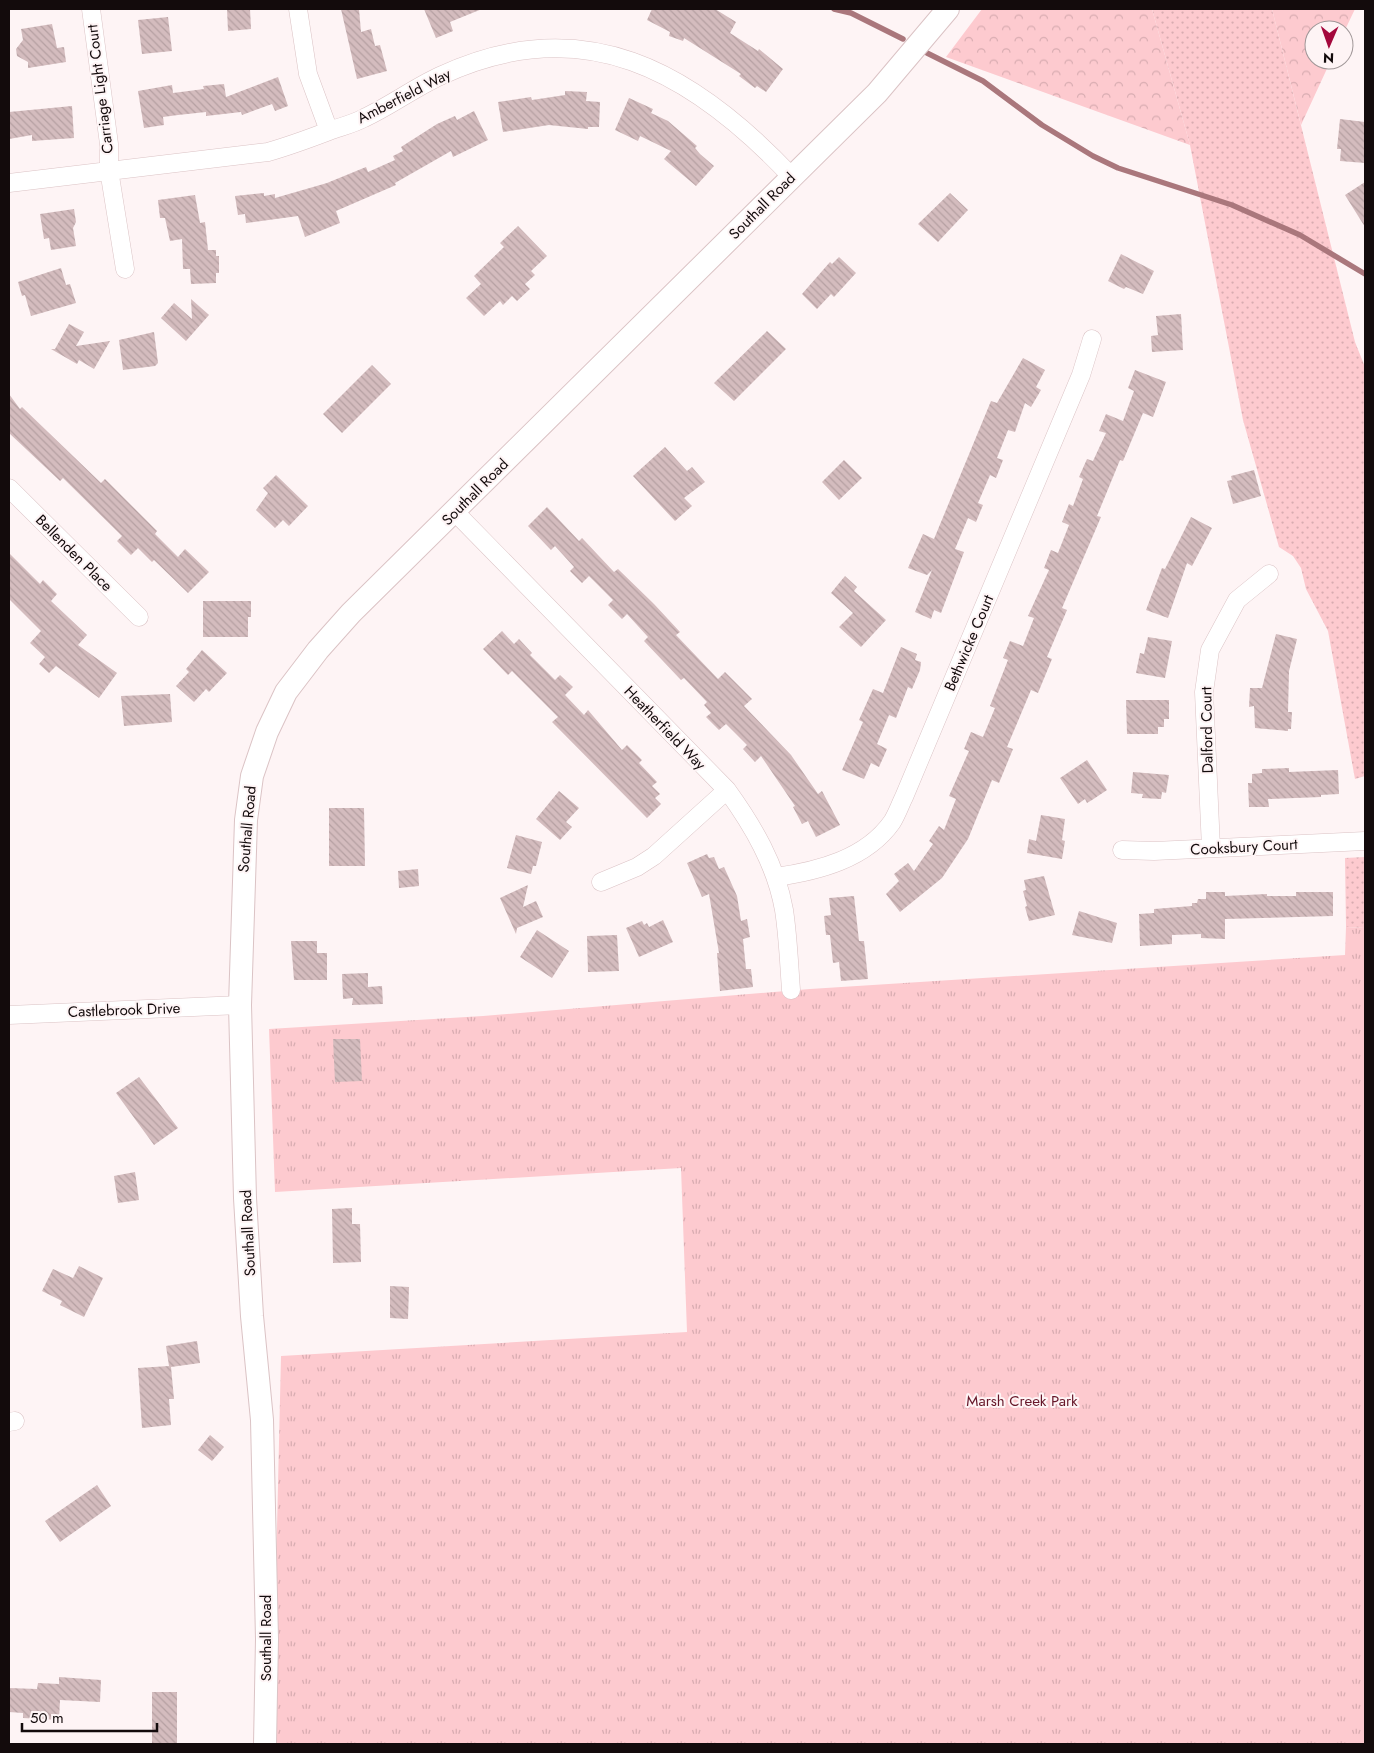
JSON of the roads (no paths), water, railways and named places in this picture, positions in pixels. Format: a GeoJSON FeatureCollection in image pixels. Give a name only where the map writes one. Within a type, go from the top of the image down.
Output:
{"type":"FeatureCollection","features":[{"type":"Feature","properties":{"kind":"street","name":"Carriage Light Court"},"geometry":{"type":"LineString","coordinates":[[91,9],[109,144],[109,170],[126,269]]}},
{"type":"Feature","properties":{"kind":"street"},"geometry":{"type":"LineString","coordinates":[[298,9],[308,74],[329,131]]}},
{"type":"Feature","properties":{"kind":"street","name":"Southall Road"},"geometry":{"type":"LineString","coordinates":[[265,1744],[267,1639],[262,1420],[252,1316],[246,1208],[240,1005],[246,820],[252,776],[267,732],[286,692],[318,650],[351,613],[455,512],[791,176],[878,93],[948,9]]}},
{"type":"Feature","properties":{"kind":"street","name":"Amberfield Way"},"geometry":{"type":"LineString","coordinates":[[9,183],[268,152],[294,145],[364,119],[440,75],[504,53],[556,47],[605,52],[643,65],[686,86],[758,141],[791,176]]}},
{"type":"Feature","properties":{"kind":"street","name":"Bethwicke Court"},"geometry":{"type":"LineString","coordinates":[[776,877],[823,867],[857,854],[877,839],[892,822],[1081,375],[1092,339]]}},
{"type":"Feature","properties":{"kind":"street","name":"Bellenden Place"},"geometry":{"type":"LineString","coordinates":[[9,488],[139,617]]}},
{"type":"Feature","properties":{"kind":"street","name":"Heatherfield Way"},"geometry":{"type":"LineString","coordinates":[[455,512],[727,790],[762,844],[776,877],[784,910],[791,990]]}},
{"type":"Feature","properties":{"kind":"street","name":"Dalford Court"},"geometry":{"type":"LineString","coordinates":[[1211,848],[1204,692],[1210,650],[1237,600],[1269,574]]}},
{"type":"Feature","properties":{"kind":"street"},"geometry":{"type":"LineString","coordinates":[[601,882],[637,867],[654,856],[727,790]]}},
{"type":"Feature","properties":{"kind":"street","name":"Cooksbury Court"},"geometry":{"type":"LineString","coordinates":[[1122,850],[1365,841]]}},
{"type":"Feature","properties":{"kind":"street","name":"Castlebrook Drive"},"geometry":{"type":"LineString","coordinates":[[9,1015],[240,1005]]}},
{"type":"Feature","properties":{"kind":"waterway"},"geometry":{"type":"LineString","coordinates":[[834,9],[851,13],[903,39]]}},
{"type":"Feature","properties":{"kind":"waterway"},"geometry":{"type":"LineString","coordinates":[[927,53],[983,81],[1042,125],[1093,156],[1118,168],[1232,205],[1300,235],[1365,274]]}},
{"type":"Feature","properties":{"kind":"park label","name":"Marsh Creek Park"},"geometry":{"type":"Point","coordinates":[1022,1401]}}]}
